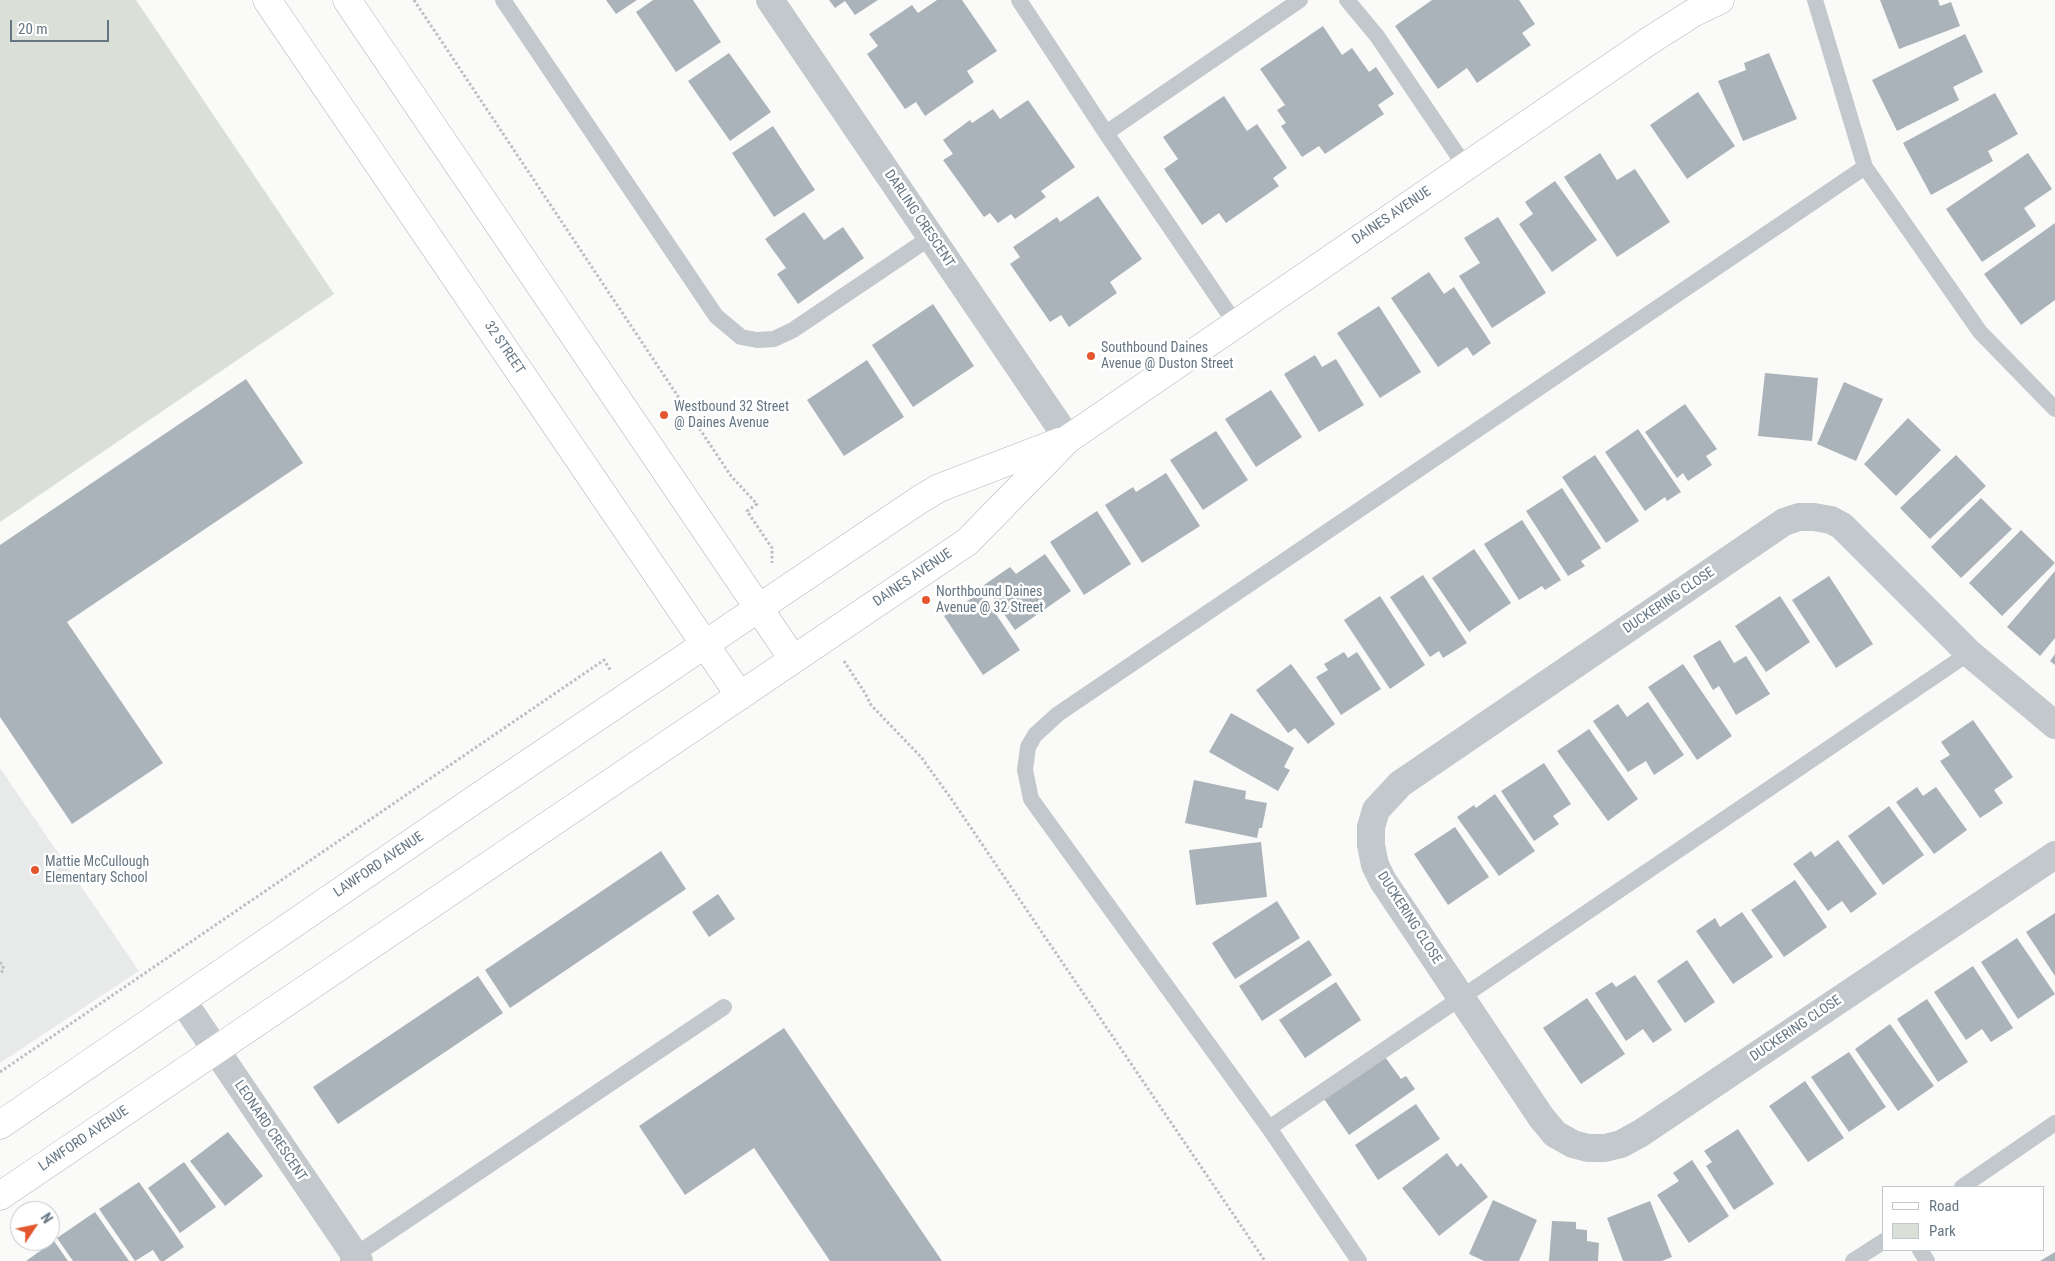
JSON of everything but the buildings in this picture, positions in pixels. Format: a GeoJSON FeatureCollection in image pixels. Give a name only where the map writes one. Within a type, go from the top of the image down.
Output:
{"type":"FeatureCollection","features":[{"type":"Feature","properties":{"kind":"street","name":"32 STREET"},"geometry":{"type":"LineString","coordinates":[[267,0],[740,696]]}},
{"type":"Feature","properties":{"kind":"street"},"geometry":{"type":"LineString","coordinates":[[347,0],[793,659]]}},
{"type":"Feature","properties":{"kind":"street","name":"DARLING CRESCENT"},"geometry":{"type":"LineString","coordinates":[[770,0],[1068,438]]}},
{"type":"Feature","properties":{"kind":"street","name":"DAINES AVENUE"},"geometry":{"type":"LineString","coordinates":[[740,696],[967,542],[1068,438],[1649,41],[1720,0]]}},
{"type":"Feature","properties":{"kind":"street","name":"DAINES AVENUE"},"geometry":{"type":"LineString","coordinates":[[759,607],[939,488],[1068,438]]}},
{"type":"Feature","properties":{"kind":"street","name":"DUCKERING CLOSE"},"geometry":{"type":"LineString","coordinates":[[2055,725],[1969,654],[1842,526],[1831,520],[1814,516],[1799,517],[1784,522],[1400,784],[1376,810],[1371,827],[1371,845],[1375,865],[1383,881],[1541,1117],[1555,1134],[1573,1144],[1588,1148],[1604,1148],[1621,1144],[1641,1133],[2055,855]]}},
{"type":"Feature","properties":{"kind":"street","name":"LAWFORD AVENUE"},"geometry":{"type":"LineString","coordinates":[[0,1125],[759,607]]}},
{"type":"Feature","properties":{"kind":"street","name":"LAWFORD AVENUE"},"geometry":{"type":"LineString","coordinates":[[0,1196],[740,696]]}},
{"type":"Feature","properties":{"kind":"street","name":"LEONARD CRESCENT"},"geometry":{"type":"LineString","coordinates":[[182,1000],[354,1259]]}},
{"type":"Feature","properties":{"kind":"lane"},"geometry":{"type":"LineString","coordinates":[[503,0],[716,316],[741,337],[757,340],[774,339],[793,330],[931,236]]}},
{"type":"Feature","properties":{"kind":"lane"},"geometry":{"type":"LineString","coordinates":[[1019,0],[1106,133],[1235,323]]}},
{"type":"Feature","properties":{"kind":"lane"},"geometry":{"type":"LineString","coordinates":[[1106,133],[1300,0]]}},
{"type":"Feature","properties":{"kind":"lane"},"geometry":{"type":"LineString","coordinates":[[1347,0],[1377,36],[1465,166]]}},
{"type":"Feature","properties":{"kind":"lane"},"geometry":{"type":"LineString","coordinates":[[1815,0],[1866,168],[1980,332],[2055,410]]}},
{"type":"Feature","properties":{"kind":"lane"},"geometry":{"type":"LineString","coordinates":[[1359,1261],[1269,1128],[1031,799],[1025,770],[1028,747],[1035,735],[1058,714],[1866,168]]}},
{"type":"Feature","properties":{"kind":"lane"},"geometry":{"type":"LineString","coordinates":[[1269,1128],[1969,654]]}},
{"type":"Feature","properties":{"kind":"lane"},"geometry":{"type":"LineString","coordinates":[[354,1259],[724,1007]]}},
{"type":"Feature","properties":{"kind":"lane"},"geometry":{"type":"LineString","coordinates":[[1963,1186],[2055,1123]]}},
{"type":"Feature","properties":{"kind":"lane"},"geometry":{"type":"LineString","coordinates":[[1853,1261],[1882,1242]]}},
{"type":"Feature","properties":{"kind":"path"},"geometry":{"type":"LineString","coordinates":[[414,0],[731,476],[757,504],[747,511],[772,548]]}},
{"type":"Feature","properties":{"kind":"path"},"geometry":{"type":"LineString","coordinates":[[841,656],[871,705],[909,744],[945,790],[1264,1261]]}},
{"type":"Feature","properties":{"kind":"path"},"geometry":{"type":"LineString","coordinates":[[0,1072],[604,660],[616,677]]}},
{"type":"Feature","properties":{"kind":"path"},"geometry":{"type":"LineString","coordinates":[[0,962],[4,969],[0,974]]}},
{"type":"Feature","properties":{"kind":"shaded area","name":"Mattie McCullough Elementary School"},"geometry":{"type":"Polygon","coordinates":[[[0,768],[139,971],[0,1063],[0,768]]]}},
{"type":"Feature","properties":{"kind":"green space"},"geometry":{"type":"Polygon","coordinates":[[[0,0],[136,0],[334,294],[0,522],[0,0]]]}},
{"type":"Feature","properties":{"kind":"place","name":"Southbound Daines Avenue @ Duston Street"},"geometry":{"type":"Point","coordinates":[1091,356]}},
{"type":"Feature","properties":{"kind":"place","name":"Westbound 32 Street @ Daines Avenue"},"geometry":{"type":"Point","coordinates":[664,415]}},
{"type":"Feature","properties":{"kind":"place","name":"Northbound Daines Avenue @ 32 Street"},"geometry":{"type":"Point","coordinates":[926,600]}},
{"type":"Feature","properties":{"kind":"place","name":"Mattie McCullough Elementary School"},"geometry":{"type":"Point","coordinates":[35,870]}}]}
